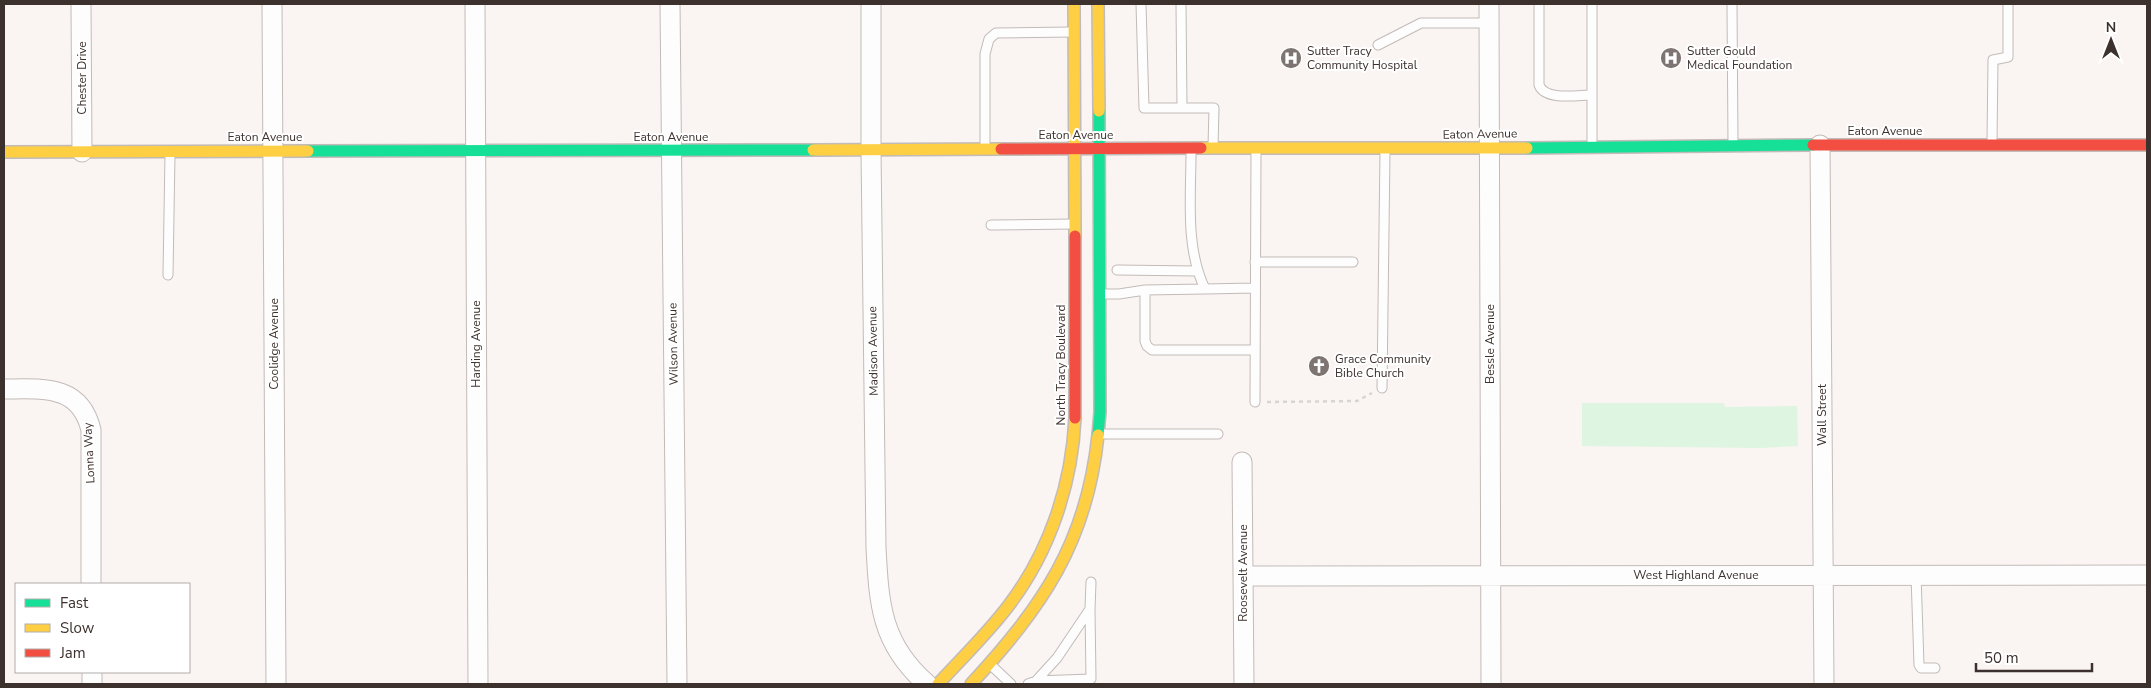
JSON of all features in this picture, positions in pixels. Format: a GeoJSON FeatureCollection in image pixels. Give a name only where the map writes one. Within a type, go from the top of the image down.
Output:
{"type":"FeatureCollection","features":[{"type":"Feature","properties":{"kind":"street","name":"Chester Drive"},"geometry":{"type":"LineString","coordinates":[[82,4],[82,152]]}},
{"type":"Feature","properties":{"kind":"street","name":"Coolidge Avenue"},"geometry":{"type":"LineString","coordinates":[[272,4],[276,684]]}},
{"type":"Feature","properties":{"kind":"street","name":"Harding Avenue"},"geometry":{"type":"LineString","coordinates":[[475,4],[478,684]]}},
{"type":"Feature","properties":{"kind":"street","name":"Wilson Avenue"},"geometry":{"type":"LineString","coordinates":[[670,4],[677,684]]}},
{"type":"Feature","properties":{"kind":"street","name":"Madison Avenue"},"geometry":{"type":"LineString","coordinates":[[871,4],[876,548],[879,600],[897,650],[910,668],[927,684]]}},
{"type":"Feature","properties":{"kind":"street","name":"North Tracy Boulevard"},"geometry":{"type":"LineString","coordinates":[[970,684],[990,664],[1034,611],[1066,557],[1079,526],[1090,489],[1075,224],[1074,4]]}},
{"type":"Feature","properties":{"kind":"street","name":"North Tracy Boulevard"},"geometry":{"type":"LineString","coordinates":[[938,684],[1005,611],[1040,556],[1062,500],[1071,464],[1087,433],[1100,294],[1098,4]]}},
{"type":"Feature","properties":{"kind":"street","name":"Bessle Avenue"},"geometry":{"type":"LineString","coordinates":[[1489,4],[1491,684]]}},
{"type":"Feature","properties":{"kind":"street","name":"Wall Street"},"geometry":{"type":"LineString","coordinates":[[1820,145],[1824,684]]}},
{"type":"Feature","properties":{"kind":"street","name":"Eaton Avenue"},"geometry":{"type":"LineString","coordinates":[[4,152],[2147,145]]}},
{"type":"Feature","properties":{"kind":"street","name":"Lonna Way"},"geometry":{"type":"LineString","coordinates":[[4,390],[43,389],[63,393],[80,403],[87,415],[91,430],[91,583]]}},
{"type":"Feature","properties":{"kind":"street","name":"Roosevelt Avenue"},"geometry":{"type":"LineString","coordinates":[[1242,462],[1244,684]]}},
{"type":"Feature","properties":{"kind":"street","name":"West Highland Avenue"},"geometry":{"type":"LineString","coordinates":[[1244,576],[2147,575]]}},
{"type":"Feature","properties":{"kind":"lane"},"geometry":{"type":"LineString","coordinates":[[1141,4],[1144,108],[1214,108],[1213,148]]}},
{"type":"Feature","properties":{"kind":"lane"},"geometry":{"type":"LineString","coordinates":[[1182,4],[1182,108]]}},
{"type":"Feature","properties":{"kind":"lane"},"geometry":{"type":"LineString","coordinates":[[1539,4],[1539,86],[1541,91],[1548,95],[1592,95]]}},
{"type":"Feature","properties":{"kind":"lane"},"geometry":{"type":"LineString","coordinates":[[1592,4],[1592,147]]}},
{"type":"Feature","properties":{"kind":"lane"},"geometry":{"type":"LineString","coordinates":[[1732,4],[1734,145]]}},
{"type":"Feature","properties":{"kind":"lane"},"geometry":{"type":"LineString","coordinates":[[1992,145],[1993,60],[2008,57],[2008,4]]}},
{"type":"Feature","properties":{"kind":"lane"},"geometry":{"type":"LineString","coordinates":[[1378,45],[1421,23],[1489,23]]}},
{"type":"Feature","properties":{"kind":"lane"},"geometry":{"type":"LineString","coordinates":[[984,149],[985,54],[989,39],[996,33],[1074,32]]}},
{"type":"Feature","properties":{"kind":"lane"},"geometry":{"type":"LineString","coordinates":[[1190,148],[1190,231],[1197,271],[1205,289]]}},
{"type":"Feature","properties":{"kind":"lane"},"geometry":{"type":"LineString","coordinates":[[1382,388],[1385,148]]}},
{"type":"Feature","properties":{"kind":"lane"},"geometry":{"type":"LineString","coordinates":[[1255,402],[1256,149]]}},
{"type":"Feature","properties":{"kind":"lane"},"geometry":{"type":"LineString","coordinates":[[168,275],[170,151]]}},
{"type":"Feature","properties":{"kind":"lane"},"geometry":{"type":"LineString","coordinates":[[991,225],[1075,224]]}},
{"type":"Feature","properties":{"kind":"lane"},"geometry":{"type":"LineString","coordinates":[[1255,262],[1353,262]]}},
{"type":"Feature","properties":{"kind":"lane"},"geometry":{"type":"LineString","coordinates":[[1117,270],[1197,271]]}},
{"type":"Feature","properties":{"kind":"lane"},"geometry":{"type":"LineString","coordinates":[[1100,294],[1119,294],[1145,290],[1255,288]]}},
{"type":"Feature","properties":{"kind":"lane"},"geometry":{"type":"LineString","coordinates":[[1145,290],[1145,341],[1152,350],[1255,350]]}},
{"type":"Feature","properties":{"kind":"lane"},"geometry":{"type":"LineString","coordinates":[[1087,433],[1218,434]]}},
{"type":"Feature","properties":{"kind":"lane"},"geometry":{"type":"LineString","coordinates":[[1916,575],[1919,665],[1921,668],[1935,668]]}},
{"type":"Feature","properties":{"kind":"lane"},"geometry":{"type":"LineString","coordinates":[[1032,682],[1091,679],[1091,582]]}},
{"type":"Feature","properties":{"kind":"lane"},"geometry":{"type":"LineString","coordinates":[[1032,682],[1057,658],[1090,609]]}},
{"type":"Feature","properties":{"kind":"lane"},"geometry":{"type":"LineString","coordinates":[[990,664],[1011,684]]}},
{"type":"Feature","properties":{"kind":"path"},"geometry":{"type":"LineString","coordinates":[[1255,402],[1357,400],[1382,388]]}},
{"type":"Feature","properties":{"kind":"green space"},"geometry":{"type":"Polygon","coordinates":[[[1582,403],[1724,403],[1725,407],[1797,406],[1798,446],[1760,448],[1582,446],[1582,403]]]}},
{"type":"Feature","properties":{"kind":"traffic: fast"},"geometry":{"type":"LineString","coordinates":[[1098,435],[1100,412],[1099,111]]}},
{"type":"Feature","properties":{"kind":"traffic: fast"},"geometry":{"type":"LineString","coordinates":[[1527,148],[1813,145]]}},
{"type":"Feature","properties":{"kind":"traffic: fast"},"geometry":{"type":"LineString","coordinates":[[308,151],[813,150]]}},
{"type":"Feature","properties":{"kind":"traffic: slow"},"geometry":{"type":"LineString","coordinates":[[1074,4],[1075,236]]}},
{"type":"Feature","properties":{"kind":"traffic: slow"},"geometry":{"type":"LineString","coordinates":[[1098,4],[1099,111]]}},
{"type":"Feature","properties":{"kind":"traffic: slow"},"geometry":{"type":"LineString","coordinates":[[1201,148],[1527,148]]}},
{"type":"Feature","properties":{"kind":"traffic: slow"},"geometry":{"type":"LineString","coordinates":[[813,150],[1001,149]]}},
{"type":"Feature","properties":{"kind":"traffic: slow"},"geometry":{"type":"LineString","coordinates":[[4,152],[308,151]]}},
{"type":"Feature","properties":{"kind":"traffic: slow"},"geometry":{"type":"LineString","coordinates":[[938,684],[1001,615],[1036,562],[1047,540],[1064,492],[1073,443],[1075,418]]}},
{"type":"Feature","properties":{"kind":"traffic: slow"},"geometry":{"type":"LineString","coordinates":[[971,684],[1019,628],[1057,571],[1072,541],[1084,509],[1098,435]]}},
{"type":"Feature","properties":{"kind":"traffic: jam"},"geometry":{"type":"LineString","coordinates":[[1813,145],[2147,145]]}},
{"type":"Feature","properties":{"kind":"traffic: jam"},"geometry":{"type":"LineString","coordinates":[[1001,149],[1201,148]]}},
{"type":"Feature","properties":{"kind":"traffic: jam"},"geometry":{"type":"LineString","coordinates":[[1075,236],[1075,418]]}},
{"type":"Feature","properties":{"kind":"place","name":"Sutter Tracy Community Hospital"},"geometry":{"type":"Point","coordinates":[1291,58]}},
{"type":"Feature","properties":{"kind":"place","name":"Sutter Gould Medical Foundation"},"geometry":{"type":"Point","coordinates":[1671,58]}},
{"type":"Feature","properties":{"kind":"place","name":"Grace Community Bible Church"},"geometry":{"type":"Point","coordinates":[1319,366]}}]}
